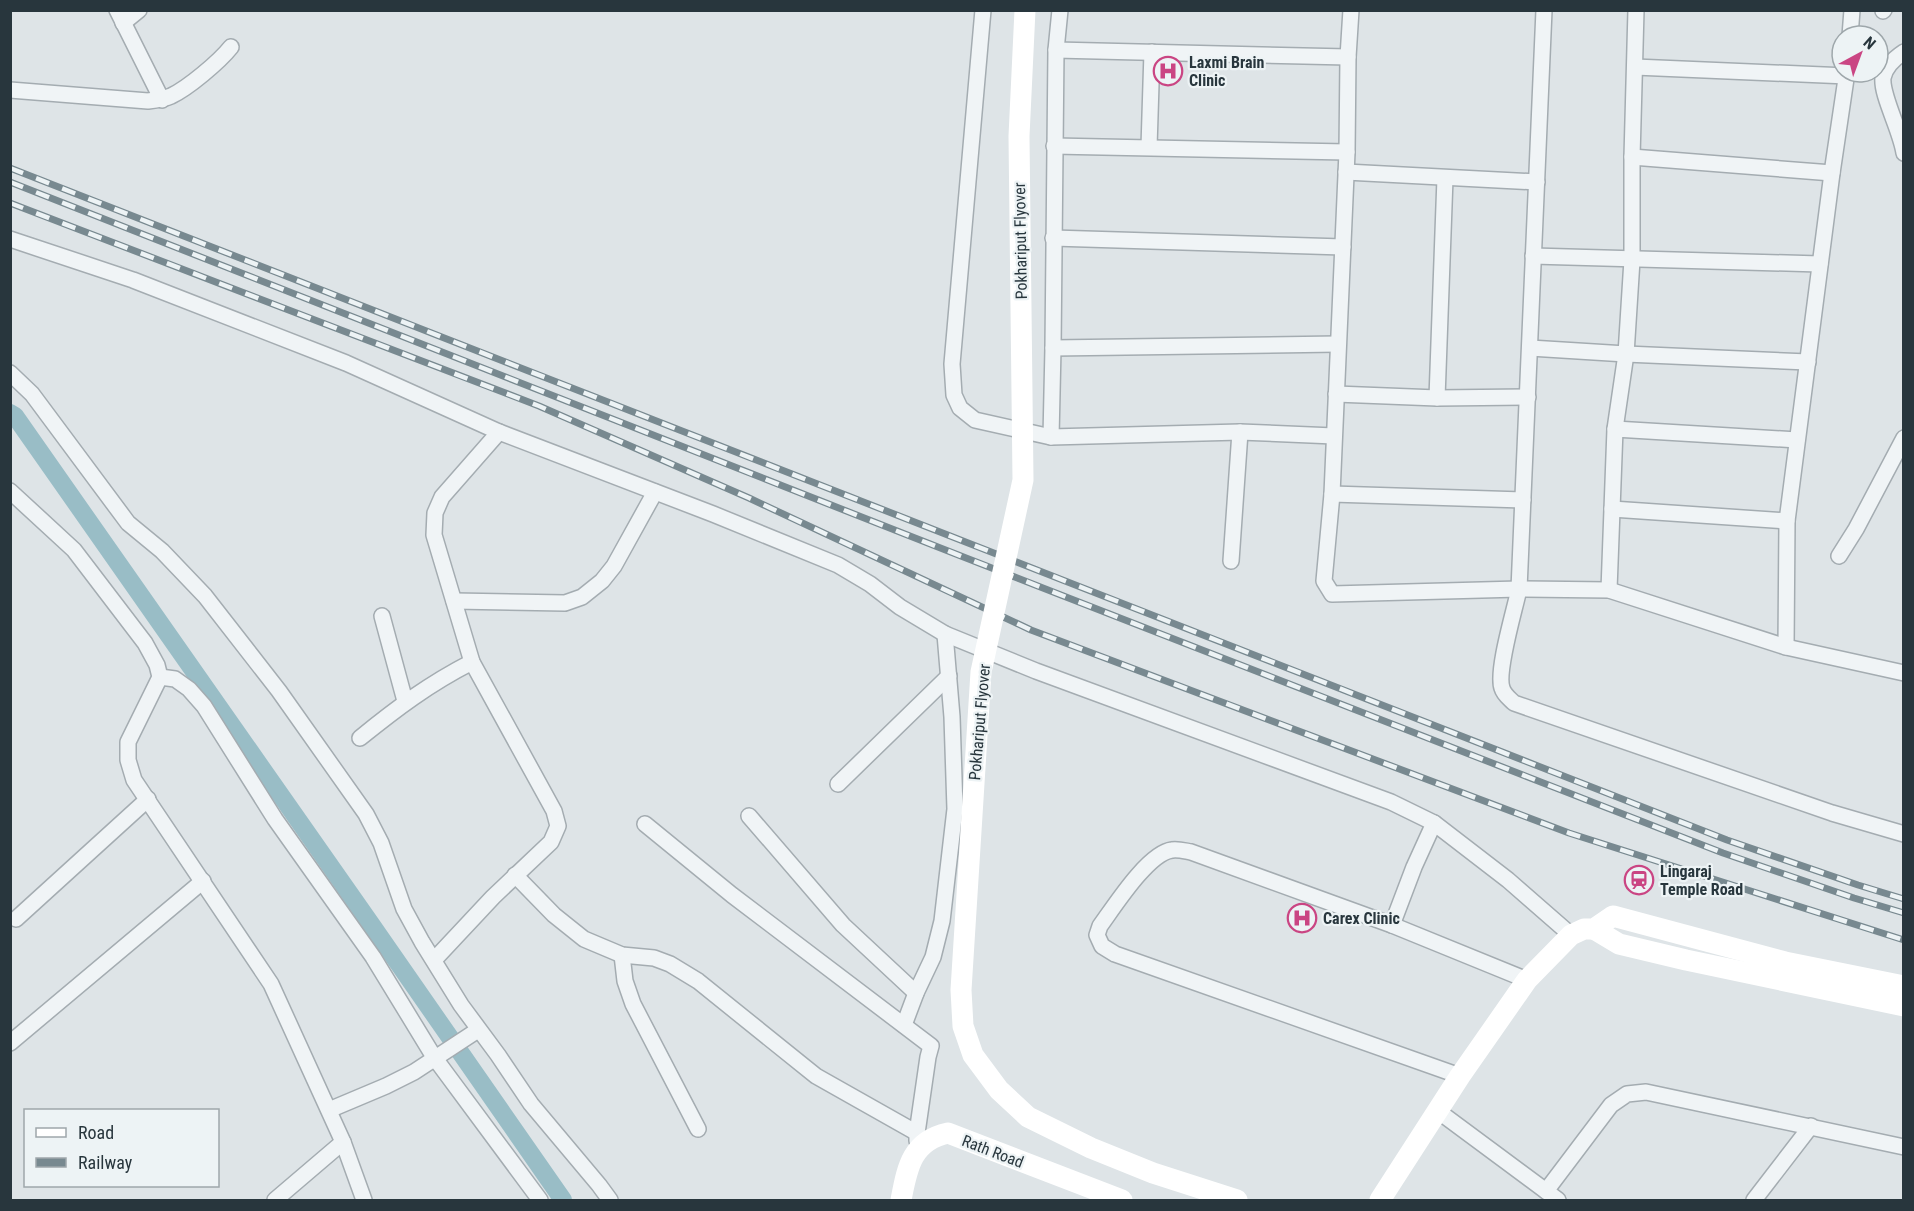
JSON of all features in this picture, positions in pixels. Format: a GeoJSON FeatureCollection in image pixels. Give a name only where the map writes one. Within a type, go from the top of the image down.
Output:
{"type":"FeatureCollection","features":[{"type":"Feature","properties":{"kind":"main road","name":"Pokhariput Flyover"},"geometry":{"type":"LineString","coordinates":[[1025,10],[1019,136],[1023,480],[981,672],[961,990],[963,1026],[973,1055],[999,1090],[1028,1117],[1091,1148],[1153,1173],[1237,1200]]}},
{"type":"Feature","properties":{"kind":"main road"},"geometry":{"type":"LineString","coordinates":[[1594,929],[1614,916],[1785,962],[1904,986]]}},
{"type":"Feature","properties":{"kind":"main road"},"geometry":{"type":"LineString","coordinates":[[1380,1200],[1460,1076],[1527,980],[1571,935],[1584,929],[1594,929],[1619,944],[1904,1006]]}},
{"type":"Feature","properties":{"kind":"main road","name":"Rath Road"},"geometry":{"type":"LineString","coordinates":[[917,1142],[948,1133],[1122,1200]]}},
{"type":"Feature","properties":{"kind":"main road"},"geometry":{"type":"LineString","coordinates":[[901,1200],[908,1167],[917,1142]]}},
{"type":"Feature","properties":{"kind":"street"},"geometry":{"type":"LineString","coordinates":[[139,10],[120,17],[162,100]]}},
{"type":"Feature","properties":{"kind":"street"},"geometry":{"type":"LineString","coordinates":[[983,10],[952,364],[954,395],[960,408],[975,420],[1051,437],[1240,432],[1334,436]]}},
{"type":"Feature","properties":{"kind":"street"},"geometry":{"type":"LineString","coordinates":[[1051,437],[1056,50],[1060,10]]}},
{"type":"Feature","properties":{"kind":"street"},"geometry":{"type":"LineString","coordinates":[[1351,10],[1332,494],[1324,581],[1332,594],[1520,589],[1609,590],[1786,647],[1904,673]]}},
{"type":"Feature","properties":{"kind":"street"},"geometry":{"type":"LineString","coordinates":[[1544,10],[1520,589],[1501,677],[1501,687],[1514,703],[1832,813],[1904,834]]}},
{"type":"Feature","properties":{"kind":"street"},"geometry":{"type":"LineString","coordinates":[[1609,590],[1615,429],[1626,354],[1632,260],[1636,10]]}},
{"type":"Feature","properties":{"kind":"street"},"geometry":{"type":"LineString","coordinates":[[10,90],[148,101],[162,100],[174,95],[210,68],[231,47]]}},
{"type":"Feature","properties":{"kind":"street"},"geometry":{"type":"LineString","coordinates":[[1056,50],[1348,57]]}},
{"type":"Feature","properties":{"kind":"street"},"geometry":{"type":"LineString","coordinates":[[1149,147],[1152,52]]}},
{"type":"Feature","properties":{"kind":"street"},"geometry":{"type":"LineString","coordinates":[[1903,143],[1885,92],[1883,79],[1887,68],[1904,52]]}},
{"type":"Feature","properties":{"kind":"street"},"geometry":{"type":"LineString","coordinates":[[1635,67],[1830,73]]}},
{"type":"Feature","properties":{"kind":"street"},"geometry":{"type":"LineString","coordinates":[[1786,647],[1787,521],[1845,84]]}},
{"type":"Feature","properties":{"kind":"street"},"geometry":{"type":"LineString","coordinates":[[1054,146],[1347,152]]}},
{"type":"Feature","properties":{"kind":"street"},"geometry":{"type":"LineString","coordinates":[[1632,157],[1832,173]]}},
{"type":"Feature","properties":{"kind":"street"},"geometry":{"type":"LineString","coordinates":[[1346,172],[1536,182]]}},
{"type":"Feature","properties":{"kind":"street"},"geometry":{"type":"LineString","coordinates":[[1437,398],[1445,178]]}},
{"type":"Feature","properties":{"kind":"street"},"geometry":{"type":"LineString","coordinates":[[1053,238],[1343,248]]}},
{"type":"Feature","properties":{"kind":"street"},"geometry":{"type":"LineString","coordinates":[[10,239],[133,280],[346,363],[499,432],[838,565],[945,634],[1047,676],[1391,802],[1434,823],[1508,880],[1571,935]]}},
{"type":"Feature","properties":{"kind":"street"},"geometry":{"type":"LineString","coordinates":[[1533,256],[1820,264]]}},
{"type":"Feature","properties":{"kind":"street"},"geometry":{"type":"LineString","coordinates":[[1053,348],[1338,344]]}},
{"type":"Feature","properties":{"kind":"street"},"geometry":{"type":"LineString","coordinates":[[1530,348],[1808,362]]}},
{"type":"Feature","properties":{"kind":"street"},"geometry":{"type":"LineString","coordinates":[[10,373],[32,394],[128,523],[162,551],[205,596],[279,691],[366,814],[381,843],[404,909],[461,1005],[531,1104],[610,1200]]}},
{"type":"Feature","properties":{"kind":"street"},"geometry":{"type":"LineString","coordinates":[[1336,394],[1437,398],[1528,397]]}},
{"type":"Feature","properties":{"kind":"street"},"geometry":{"type":"LineString","coordinates":[[1615,429],[1797,440]]}},
{"type":"Feature","properties":{"kind":"street"},"geometry":{"type":"LineString","coordinates":[[434,960],[515,875],[551,842],[558,826],[554,811],[472,662],[434,535],[435,513],[442,497],[499,432]]}},
{"type":"Feature","properties":{"kind":"street"},"geometry":{"type":"LineString","coordinates":[[1231,561],[1240,432]]}},
{"type":"Feature","properties":{"kind":"street"},"geometry":{"type":"LineString","coordinates":[[1839,556],[1856,529],[1904,438]]}},
{"type":"Feature","properties":{"kind":"street"},"geometry":{"type":"LineString","coordinates":[[10,491],[74,550],[145,643],[157,665],[160,677],[128,742],[128,760],[134,780],[271,984],[343,1142],[364,1200]]}},
{"type":"Feature","properties":{"kind":"street"},"geometry":{"type":"LineString","coordinates":[[454,601],[564,603],[582,597],[602,581],[614,566],[655,492]]}},
{"type":"Feature","properties":{"kind":"street"},"geometry":{"type":"LineString","coordinates":[[1332,494],[1523,500]]}},
{"type":"Feature","properties":{"kind":"street"},"geometry":{"type":"LineString","coordinates":[[1612,509],[1787,521]]}},
{"type":"Feature","properties":{"kind":"street"},"geometry":{"type":"LineString","coordinates":[[382,616],[405,701]]}},
{"type":"Feature","properties":{"kind":"street"},"geometry":{"type":"LineString","coordinates":[[904,1025],[933,957],[942,921],[955,809],[945,634]]}},
{"type":"Feature","properties":{"kind":"street"},"geometry":{"type":"LineString","coordinates":[[360,738],[405,701],[472,662]]}},
{"type":"Feature","properties":{"kind":"street"},"geometry":{"type":"LineString","coordinates":[[838,784],[949,676]]}},
{"type":"Feature","properties":{"kind":"street"},"geometry":{"type":"LineString","coordinates":[[160,677],[175,679],[189,689],[204,706],[275,819],[372,957],[435,1057],[540,1200]]}},
{"type":"Feature","properties":{"kind":"street"},"geometry":{"type":"LineString","coordinates":[[16,919],[148,799]]}},
{"type":"Feature","properties":{"kind":"street"},"geometry":{"type":"LineString","coordinates":[[749,816],[843,925],[916,993]]}},
{"type":"Feature","properties":{"kind":"street"},"geometry":{"type":"LineString","coordinates":[[1392,925],[1434,823]]}},
{"type":"Feature","properties":{"kind":"street"},"geometry":{"type":"LineString","coordinates":[[515,875],[554,915],[584,939],[622,955],[654,958],[670,964],[698,981],[816,1076],[917,1142],[931,1046],[732,895],[645,824]]}},
{"type":"Feature","properties":{"kind":"street"},"geometry":{"type":"LineString","coordinates":[[1460,1076],[1115,954],[1102,946],[1097,935],[1100,926],[1140,872],[1156,857],[1171,850],[1191,852],[1392,925],[1527,980]]}},
{"type":"Feature","properties":{"kind":"street"},"geometry":{"type":"LineString","coordinates":[[10,1043],[202,881]]}},
{"type":"Feature","properties":{"kind":"street"},"geometry":{"type":"LineString","coordinates":[[622,955],[625,981],[633,1004],[698,1129]]}},
{"type":"Feature","properties":{"kind":"street"},"geometry":{"type":"LineString","coordinates":[[329,1110],[414,1072],[478,1030]]}},
{"type":"Feature","properties":{"kind":"street"},"geometry":{"type":"LineString","coordinates":[[1438,1111],[1552,1196],[1611,1104],[1627,1094],[1646,1092],[1904,1147]]}},
{"type":"Feature","properties":{"kind":"street"},"geometry":{"type":"LineString","coordinates":[[1754,1200],[1811,1126]]}},
{"type":"Feature","properties":{"kind":"street"},"geometry":{"type":"LineString","coordinates":[[275,1200],[343,1142]]}},
{"type":"Feature","properties":{"kind":"waterway"},"geometry":{"type":"LineString","coordinates":[[10,413],[15,416],[563,1200]]}},
{"type":"Feature","properties":{"kind":"railway"},"geometry":{"type":"LineString","coordinates":[[10,168],[1727,840],[1904,899]]}},
{"type":"Feature","properties":{"kind":"railway"},"geometry":{"type":"LineString","coordinates":[[10,182],[1723,853],[1904,913]]}},
{"type":"Feature","properties":{"kind":"railway"},"geometry":{"type":"LineString","coordinates":[[10,203],[539,406],[749,498],[1031,630],[1569,833],[1904,940]]}},
{"type":"Feature","properties":{"kind":"place","name":"Laxmi Brain Clinic"},"geometry":{"type":"Point","coordinates":[1168,71]}},
{"type":"Feature","properties":{"kind":"place","name":"Lingaraj Temple Road"},"geometry":{"type":"Point","coordinates":[1639,880]}},
{"type":"Feature","properties":{"kind":"place","name":"Carex Clinic"},"geometry":{"type":"Point","coordinates":[1302,918]}}]}
